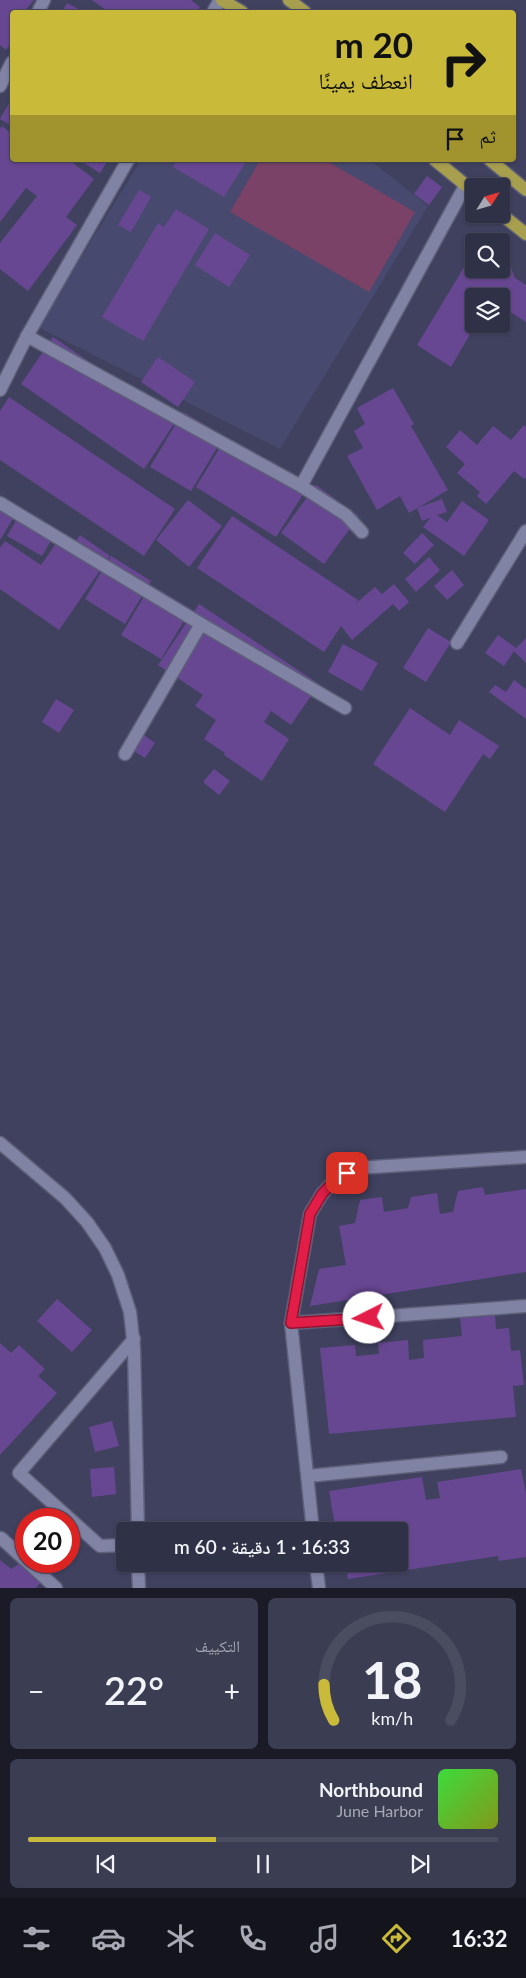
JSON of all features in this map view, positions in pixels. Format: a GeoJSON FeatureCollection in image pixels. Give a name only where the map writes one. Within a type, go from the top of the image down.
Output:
{"type":"FeatureCollection","features":[{"type":"Feature","properties":{"kind":"main road"},"geometry":{"type":"LineString","coordinates":[[221,0],[238,10]]}},
{"type":"Feature","properties":{"kind":"main road"},"geometry":{"type":"LineString","coordinates":[[289,0],[302,10]]}},
{"type":"Feature","properties":{"kind":"main road"},"geometry":{"type":"LineString","coordinates":[[438,162],[465,185]]}},
{"type":"Feature","properties":{"kind":"main road"},"geometry":{"type":"LineString","coordinates":[[492,162],[526,190]]}},
{"type":"Feature","properties":{"kind":"main road"},"geometry":{"type":"LineString","coordinates":[[510,221],[526,234]]}},
{"type":"Feature","properties":{"kind":"street"},"geometry":{"type":"LineString","coordinates":[[0,86],[10,66]]}},
{"type":"Feature","properties":{"kind":"street"},"geometry":{"type":"LineString","coordinates":[[0,390],[27,336],[127,162]]}},
{"type":"Feature","properties":{"kind":"street"},"geometry":{"type":"LineString","coordinates":[[302,486],[465,198]]}},
{"type":"Feature","properties":{"kind":"street"},"geometry":{"type":"LineString","coordinates":[[27,336],[302,486],[346,515],[362,532]]}},
{"type":"Feature","properties":{"kind":"street"},"geometry":{"type":"LineString","coordinates":[[0,503],[345,708]]}},
{"type":"Feature","properties":{"kind":"street"},"geometry":{"type":"LineString","coordinates":[[457,643],[526,531]]}},
{"type":"Feature","properties":{"kind":"street"},"geometry":{"type":"LineString","coordinates":[[125,754],[201,624]]}},
{"type":"Feature","properties":{"kind":"street"},"geometry":{"type":"LineString","coordinates":[[0,1143],[65,1198],[87,1222],[105,1248],[118,1275],[130,1312],[134,1339],[138,1522]]}},
{"type":"Feature","properties":{"kind":"street"},"geometry":{"type":"LineString","coordinates":[[312,1522],[291,1323],[310,1214],[322,1194],[337,1178],[358,1168],[526,1157]]}},
{"type":"Feature","properties":{"kind":"street"},"geometry":{"type":"LineString","coordinates":[[291,1323],[526,1306]]}},
{"type":"Feature","properties":{"kind":"street"},"geometry":{"type":"LineString","coordinates":[[116,1545],[100,1546],[19,1473],[134,1339]]}},
{"type":"Feature","properties":{"kind":"street"},"geometry":{"type":"LineString","coordinates":[[308,1476],[501,1458]]}},
{"type":"Feature","properties":{"kind":"street"},"geometry":{"type":"LineString","coordinates":[[0,1538],[56,1588]]}},
{"type":"Feature","properties":{"kind":"street"},"geometry":{"type":"LineString","coordinates":[[138,1572],[139,1588]]}},
{"type":"Feature","properties":{"kind":"street"},"geometry":{"type":"LineString","coordinates":[[317,1572],[319,1588]]}},
{"type":"Feature","properties":{"kind":"shaded area"},"geometry":{"type":"Polygon","coordinates":[[[140,162],[373,162],[428,206],[280,449],[38,327],[140,162]]]}},
{"type":"Feature","properties":{"kind":"shaded area"},"geometry":{"type":"Polygon","coordinates":[[[259,162],[328,162],[415,212],[369,292],[230,212],[259,162]]]}},
{"type":"Feature","properties":{"kind":"building"},"geometry":{"type":"Polygon","coordinates":[[[0,0],[34,0],[26,10],[10,10],[10,44],[6,50],[0,45],[0,0]]]}},
{"type":"Feature","properties":{"kind":"building"},"geometry":{"type":"Polygon","coordinates":[[[92,0],[191,0],[200,7],[198,10],[106,10],[92,0]]]}},
{"type":"Feature","properties":{"kind":"building"},"geometry":{"type":"Polygon","coordinates":[[[67,3],[80,10],[63,10],[67,3]]]}},
{"type":"Feature","properties":{"kind":"building"},"geometry":{"type":"Polygon","coordinates":[[[10,102],[10,125],[0,119],[10,102]]]}},
{"type":"Feature","properties":{"kind":"building"},"geometry":{"type":"Polygon","coordinates":[[[2,126],[10,132],[10,162],[72,162],[94,179],[66,217],[77,225],[28,291],[0,269],[0,243],[37,196],[26,188],[0,222],[0,129],[2,126]]]}},
{"type":"Feature","properties":{"kind":"building"},"geometry":{"type":"Polygon","coordinates":[[[82,162],[107,162],[100,173],[82,162]]]}},
{"type":"Feature","properties":{"kind":"building"},"geometry":{"type":"Polygon","coordinates":[[[176,162],[246,162],[224,197],[173,167],[176,162]]]}},
{"type":"Feature","properties":{"kind":"building"},"geometry":{"type":"Polygon","coordinates":[[[427,176],[442,187],[429,205],[414,194],[427,176]]]}},
{"type":"Feature","properties":{"kind":"building"},"geometry":{"type":"Polygon","coordinates":[[[139,190],[151,197],[131,232],[118,225],[139,190]]]}},
{"type":"Feature","properties":{"kind":"building"},"geometry":{"type":"Polygon","coordinates":[[[176,209],[209,229],[143,341],[102,317],[158,223],[164,227],[176,209]]]}},
{"type":"Feature","properties":{"kind":"building"},"geometry":{"type":"Polygon","coordinates":[[[215,233],[250,255],[229,287],[195,265],[215,233]]]}},
{"type":"Feature","properties":{"kind":"building"},"geometry":{"type":"Polygon","coordinates":[[[510,265],[515,278],[526,285],[526,322],[510,312],[510,288],[465,288],[465,333],[471,333],[451,367],[417,345],[465,266],[465,278],[510,278],[510,265]]]}},
{"type":"Feature","properties":{"kind":"building"},"geometry":{"type":"Polygon","coordinates":[[[53,337],[176,421],[144,469],[21,384],[53,337]]]}},
{"type":"Feature","properties":{"kind":"building"},"geometry":{"type":"Polygon","coordinates":[[[158,357],[195,382],[178,407],[141,382],[158,357]]]}},
{"type":"Feature","properties":{"kind":"building"},"geometry":{"type":"Polygon","coordinates":[[[393,388],[414,424],[411,426],[448,490],[409,513],[400,496],[377,510],[347,456],[363,448],[354,431],[365,424],[357,408],[393,388]]]}},
{"type":"Feature","properties":{"kind":"building"},"geometry":{"type":"Polygon","coordinates":[[[9,397],[175,509],[144,556],[0,460],[0,411],[9,397]]]}},
{"type":"Feature","properties":{"kind":"building"},"geometry":{"type":"Polygon","coordinates":[[[183,412],[224,436],[191,491],[150,467],[183,412]]]}},
{"type":"Feature","properties":{"kind":"building"},"geometry":{"type":"Polygon","coordinates":[[[524,425],[526,427],[526,477],[524,479],[514,471],[486,504],[477,496],[480,492],[457,473],[465,464],[446,447],[460,430],[477,445],[493,426],[511,440],[524,425]]]}},
{"type":"Feature","properties":{"kind":"building"},"geometry":{"type":"Polygon","coordinates":[[[225,439],[267,465],[270,460],[309,485],[276,537],[196,487],[225,439]]]}},
{"type":"Feature","properties":{"kind":"building"},"geometry":{"type":"Polygon","coordinates":[[[316,485],[359,516],[324,564],[281,533],[316,485]]]}},
{"type":"Feature","properties":{"kind":"building"},"geometry":{"type":"Polygon","coordinates":[[[442,499],[447,512],[437,515],[447,522],[462,501],[489,520],[464,556],[423,527],[430,518],[422,521],[417,508],[442,499]]]}},
{"type":"Feature","properties":{"kind":"building"},"geometry":{"type":"Polygon","coordinates":[[[188,500],[222,526],[189,567],[156,540],[188,500]]]}},
{"type":"Feature","properties":{"kind":"building"},"geometry":{"type":"Polygon","coordinates":[[[0,502],[17,512],[0,540],[0,502]]]}},
{"type":"Feature","properties":{"kind":"building"},"geometry":{"type":"Polygon","coordinates":[[[21,512],[56,532],[42,556],[7,536],[21,512]]]}},
{"type":"Feature","properties":{"kind":"building"},"geometry":{"type":"Polygon","coordinates":[[[232,516],[358,600],[355,604],[375,587],[382,594],[394,584],[409,602],[399,611],[393,604],[352,640],[341,626],[324,652],[197,568],[232,516]]]}},
{"type":"Feature","properties":{"kind":"building"},"geometry":{"type":"Polygon","coordinates":[[[422,533],[434,545],[415,564],[403,553],[422,533]]]}},
{"type":"Feature","properties":{"kind":"building"},"geometry":{"type":"Polygon","coordinates":[[[80,535],[110,556],[59,630],[0,589],[0,548],[5,541],[41,565],[59,539],[72,547],[80,535]]]}},
{"type":"Feature","properties":{"kind":"building"},"geometry":{"type":"Polygon","coordinates":[[[111,556],[151,581],[125,624],[85,599],[111,556]]]}},
{"type":"Feature","properties":{"kind":"building"},"geometry":{"type":"Polygon","coordinates":[[[429,557],[440,570],[416,592],[405,579],[429,557]]]}},
{"type":"Feature","properties":{"kind":"building"},"geometry":{"type":"Polygon","coordinates":[[[452,570],[464,585],[447,600],[434,586],[452,570]]]}},
{"type":"Feature","properties":{"kind":"building"},"geometry":{"type":"Polygon","coordinates":[[[151,585],[191,609],[161,659],[121,635],[151,585]]]}},
{"type":"Feature","properties":{"kind":"building"},"geometry":{"type":"Polygon","coordinates":[[[199,604],[319,684],[291,725],[271,711],[264,722],[289,739],[262,781],[204,739],[216,720],[195,706],[203,695],[158,665],[199,604]]]}},
{"type":"Feature","properties":{"kind":"building"},"geometry":{"type":"Polygon","coordinates":[[[428,628],[451,642],[426,682],[403,668],[428,628]]]}},
{"type":"Feature","properties":{"kind":"building"},"geometry":{"type":"Polygon","coordinates":[[[498,635],[516,648],[526,638],[526,663],[514,651],[504,666],[485,653],[498,635]]]}},
{"type":"Feature","properties":{"kind":"building"},"geometry":{"type":"Polygon","coordinates":[[[343,644],[378,663],[362,691],[328,672],[343,644]]]}},
{"type":"Feature","properties":{"kind":"building"},"geometry":{"type":"Polygon","coordinates":[[[514,680],[526,689],[526,719],[489,692],[495,685],[506,692],[514,680]]]}},
{"type":"Feature","properties":{"kind":"building"},"geometry":{"type":"Polygon","coordinates":[[[56,699],[74,710],[59,733],[42,722],[56,699]]]}},
{"type":"Feature","properties":{"kind":"building"},"geometry":{"type":"Polygon","coordinates":[[[410,708],[450,735],[459,720],[499,746],[490,759],[483,754],[445,812],[373,764],[410,708]]]}},
{"type":"Feature","properties":{"kind":"building"},"geometry":{"type":"Polygon","coordinates":[[[137,730],[155,743],[145,758],[126,746],[137,730]]]}},
{"type":"Feature","properties":{"kind":"building"},"geometry":{"type":"Polygon","coordinates":[[[214,769],[230,781],[219,795],[203,782],[214,769]]]}},
{"type":"Feature","properties":{"kind":"building"},"geometry":{"type":"Polygon","coordinates":[[[483,1187],[485,1195],[526,1189],[526,1272],[310,1306],[319,1269],[346,1265],[339,1226],[355,1223],[360,1200],[382,1197],[384,1212],[408,1208],[411,1197],[437,1193],[440,1214],[453,1212],[458,1191],[483,1187]]]}},
{"type":"Feature","properties":{"kind":"building"},"geometry":{"type":"Polygon","coordinates":[[[57,1299],[92,1330],[72,1352],[37,1321],[57,1299]]]}},
{"type":"Feature","properties":{"kind":"building"},"geometry":{"type":"Polygon","coordinates":[[[495,1315],[496,1329],[509,1328],[511,1351],[520,1350],[524,1385],[513,1386],[516,1417],[329,1434],[320,1348],[355,1345],[356,1356],[379,1354],[378,1343],[408,1340],[409,1360],[424,1358],[423,1340],[462,1336],[460,1318],[495,1315]]]}},
{"type":"Feature","properties":{"kind":"building"},"geometry":{"type":"Polygon","coordinates":[[[0,1343],[11,1353],[19,1345],[45,1369],[38,1376],[57,1393],[0,1455],[0,1343]]]}},
{"type":"Feature","properties":{"kind":"building"},"geometry":{"type":"Polygon","coordinates":[[[112,1421],[119,1446],[95,1452],[89,1427],[112,1421]]]}},
{"type":"Feature","properties":{"kind":"building"},"geometry":{"type":"Polygon","coordinates":[[[114,1467],[116,1494],[92,1497],[90,1469],[114,1467]]]}},
{"type":"Feature","properties":{"kind":"building"},"geometry":{"type":"Polygon","coordinates":[[[521,1469],[526,1493],[526,1557],[499,1561],[498,1556],[408,1570],[408,1522],[334,1522],[329,1491],[422,1477],[426,1500],[440,1498],[437,1482],[521,1469]]]}},
{"type":"Feature","properties":{"kind":"building"},"geometry":{"type":"Polygon","coordinates":[[[0,1560],[11,1569],[15,1566],[15,1573],[35,1573],[43,1580],[36,1588],[0,1588],[0,1560]]]}},
{"type":"Feature","properties":{"kind":"building"},"geometry":{"type":"Polygon","coordinates":[[[347,1572],[394,1572],[348,1579],[347,1572]]]}},
{"type":"Feature","properties":{"kind":"route"},"geometry":{"type":"LineString","coordinates":[[347,1173],[337,1178],[322,1194],[310,1214],[291,1323],[369,1318]]}}]}
